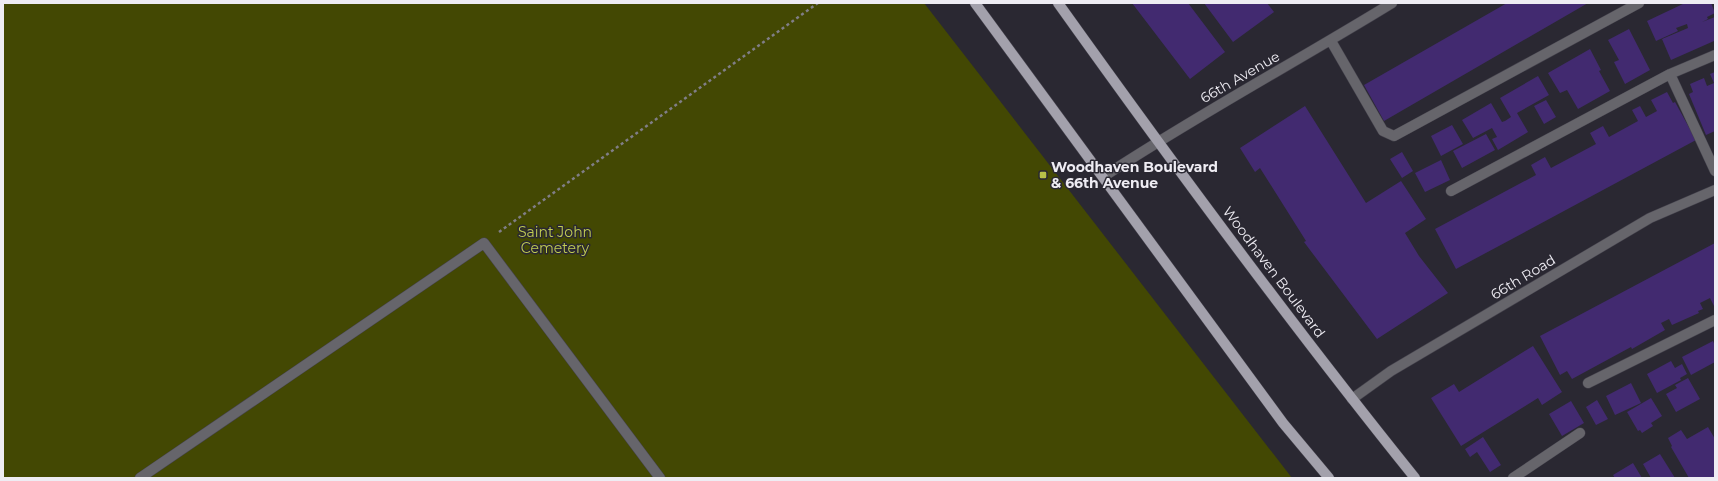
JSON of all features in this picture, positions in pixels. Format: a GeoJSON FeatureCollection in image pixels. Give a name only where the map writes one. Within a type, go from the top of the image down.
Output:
{"type":"FeatureCollection","features":[{"type":"Feature","properties":{"kind":"main road"},"geometry":{"type":"LineString","coordinates":[[975,3],[1283,423],[1329,478]]}},
{"type":"Feature","properties":{"kind":"main road","name":"Woodhaven Boulevard"},"geometry":{"type":"LineString","coordinates":[[1058,3],[1157,141],[1352,399],[1415,478]]}},
{"type":"Feature","properties":{"kind":"street","name":"66th Avenue"},"geometry":{"type":"LineString","coordinates":[[1103,177],[1157,141],[1331,41],[1392,3]]}},
{"type":"Feature","properties":{"kind":"street"},"geometry":{"type":"LineString","coordinates":[[1331,41],[1383,131],[1394,136],[1636,4]]}},
{"type":"Feature","properties":{"kind":"street"},"geometry":{"type":"LineString","coordinates":[[1451,191],[1670,74],[1715,55]]}},
{"type":"Feature","properties":{"kind":"street"},"geometry":{"type":"LineString","coordinates":[[1670,74],[1715,171]]}},
{"type":"Feature","properties":{"kind":"street","name":"66th Road"},"geometry":{"type":"LineString","coordinates":[[1352,399],[1391,371],[1650,218],[1715,190]]}},
{"type":"Feature","properties":{"kind":"street"},"geometry":{"type":"LineString","coordinates":[[140,478],[484,243],[660,478]]}},
{"type":"Feature","properties":{"kind":"street"},"geometry":{"type":"LineString","coordinates":[[1588,383],[1715,320]]}},
{"type":"Feature","properties":{"kind":"street"},"geometry":{"type":"LineString","coordinates":[[1513,478],[1580,433]]}},
{"type":"Feature","properties":{"kind":"path"},"geometry":{"type":"LineString","coordinates":[[484,243],[818,3]]}},
{"type":"Feature","properties":{"kind":"green space","name":"Saint John Cemetery"},"geometry":{"type":"Polygon","coordinates":[[[3,3],[924,3],[1292,478],[3,478],[3,3]]]}},
{"type":"Feature","properties":{"kind":"building"},"geometry":{"type":"Polygon","coordinates":[[[1132,3],[1188,3],[1225,52],[1190,79],[1132,3]]]}},
{"type":"Feature","properties":{"kind":"building"},"geometry":{"type":"Polygon","coordinates":[[[1204,3],[1267,3],[1274,12],[1233,42],[1204,3]]]}},
{"type":"Feature","properties":{"kind":"building"},"geometry":{"type":"Polygon","coordinates":[[[1507,3],[1588,3],[1384,121],[1364,85],[1507,3]]]}},
{"type":"Feature","properties":{"kind":"building"},"geometry":{"type":"Polygon","coordinates":[[[1685,3],[1711,3],[1715,13],[1707,17],[1708,19],[1702,22],[1715,17],[1715,39],[1714,41],[1671,60],[1662,39],[1688,28],[1687,24],[1676,28],[1678,31],[1656,41],[1647,21],[1685,3]]]}},
{"type":"Feature","properties":{"kind":"building"},"geometry":{"type":"Polygon","coordinates":[[[1629,29],[1650,70],[1625,84],[1614,62],[1619,60],[1608,40],[1629,29]]]}},
{"type":"Feature","properties":{"kind":"building"},"geometry":{"type":"Polygon","coordinates":[[[1590,49],[1601,70],[1599,71],[1610,91],[1578,109],[1567,90],[1560,93],[1548,73],[1590,49]]]}},
{"type":"Feature","properties":{"kind":"building"},"geometry":{"type":"Polygon","coordinates":[[[1715,72],[1715,131],[1706,135],[1689,94],[1693,92],[1690,84],[1704,78],[1707,86],[1714,83],[1710,74],[1715,72]]]}},
{"type":"Feature","properties":{"kind":"building"},"geometry":{"type":"Polygon","coordinates":[[[1538,76],[1549,95],[1517,113],[1528,132],[1498,150],[1492,139],[1497,137],[1492,128],[1473,138],[1462,120],[1491,103],[1502,122],[1505,121],[1511,117],[1500,98],[1538,76]]]}},
{"type":"Feature","properties":{"kind":"building"},"geometry":{"type":"Polygon","coordinates":[[[1667,92],[1673,103],[1675,102],[1696,140],[1456,269],[1435,229],[1536,175],[1531,165],[1545,157],[1551,168],[1596,144],[1590,133],[1603,126],[1609,137],[1638,121],[1632,110],[1640,106],[1646,117],[1657,111],[1651,100],[1667,92]]]}},
{"type":"Feature","properties":{"kind":"building"},"geometry":{"type":"Polygon","coordinates":[[[1546,100],[1556,117],[1544,124],[1534,106],[1546,100]]]}},
{"type":"Feature","properties":{"kind":"building"},"geometry":{"type":"Polygon","coordinates":[[[1305,106],[1366,203],[1401,181],[1426,219],[1405,233],[1419,256],[1448,293],[1377,339],[1304,242],[1306,241],[1260,168],[1255,172],[1240,148],[1305,106]]]}},
{"type":"Feature","properties":{"kind":"building"},"geometry":{"type":"Polygon","coordinates":[[[1452,125],[1463,144],[1441,156],[1431,136],[1452,125]]]}},
{"type":"Feature","properties":{"kind":"building"},"geometry":{"type":"Polygon","coordinates":[[[1486,134],[1495,150],[1462,168],[1453,151],[1486,134]]]}},
{"type":"Feature","properties":{"kind":"building"},"geometry":{"type":"Polygon","coordinates":[[[1402,152],[1413,171],[1402,178],[1390,159],[1402,152]]]}},
{"type":"Feature","properties":{"kind":"building"},"geometry":{"type":"Polygon","coordinates":[[[1441,160],[1450,180],[1425,192],[1415,173],[1441,160]]]}},
{"type":"Feature","properties":{"kind":"building"},"geometry":{"type":"Polygon","coordinates":[[[1715,243],[1715,308],[1710,298],[1700,303],[1703,309],[1698,311],[1699,313],[1672,325],[1669,319],[1661,323],[1665,330],[1632,349],[1631,347],[1572,379],[1567,371],[1560,375],[1540,336],[1715,243]]]}},
{"type":"Feature","properties":{"kind":"building"},"geometry":{"type":"Polygon","coordinates":[[[1713,341],[1715,346],[1715,362],[1691,375],[1682,357],[1713,341]]]}},
{"type":"Feature","properties":{"kind":"building"},"geometry":{"type":"Polygon","coordinates":[[[1533,346],[1562,392],[1542,405],[1538,398],[1461,446],[1431,398],[1454,384],[1459,392],[1533,346]]]}},
{"type":"Feature","properties":{"kind":"building"},"geometry":{"type":"Polygon","coordinates":[[[1671,361],[1675,368],[1682,364],[1687,374],[1680,378],[1681,380],[1657,393],[1647,374],[1671,361]]]}},
{"type":"Feature","properties":{"kind":"building"},"geometry":{"type":"Polygon","coordinates":[[[1688,378],[1700,399],[1676,412],[1666,394],[1677,388],[1675,385],[1688,378]]]}},
{"type":"Feature","properties":{"kind":"building"},"geometry":{"type":"Polygon","coordinates":[[[1631,383],[1641,403],[1615,415],[1606,396],[1631,383]]]}},
{"type":"Feature","properties":{"kind":"building"},"geometry":{"type":"Polygon","coordinates":[[[1651,398],[1662,416],[1651,423],[1653,426],[1642,433],[1640,430],[1638,431],[1627,412],[1651,398]]]}},
{"type":"Feature","properties":{"kind":"building"},"geometry":{"type":"Polygon","coordinates":[[[1597,400],[1608,419],[1596,425],[1586,407],[1597,400]]]}},
{"type":"Feature","properties":{"kind":"building"},"geometry":{"type":"Polygon","coordinates":[[[1571,401],[1584,423],[1562,436],[1549,414],[1571,401]]]}},
{"type":"Feature","properties":{"kind":"building"},"geometry":{"type":"Polygon","coordinates":[[[1708,427],[1715,439],[1715,478],[1689,478],[1671,447],[1672,446],[1668,438],[1681,430],[1687,439],[1708,427]]]}},
{"type":"Feature","properties":{"kind":"building"},"geometry":{"type":"Polygon","coordinates":[[[1483,437],[1501,465],[1490,472],[1477,452],[1470,457],[1465,449],[1483,437]]]}},
{"type":"Feature","properties":{"kind":"building"},"geometry":{"type":"Polygon","coordinates":[[[1660,454],[1675,478],[1651,478],[1643,464],[1660,454]]]}},
{"type":"Feature","properties":{"kind":"building"},"geometry":{"type":"Polygon","coordinates":[[[1633,463],[1642,478],[1615,478],[1613,475],[1633,463]]]}},
{"type":"Feature","properties":{"kind":"place","name":"Woodhaven Boulevard & 66th Avenue"},"geometry":{"type":"Point","coordinates":[1043,175]}}]}
